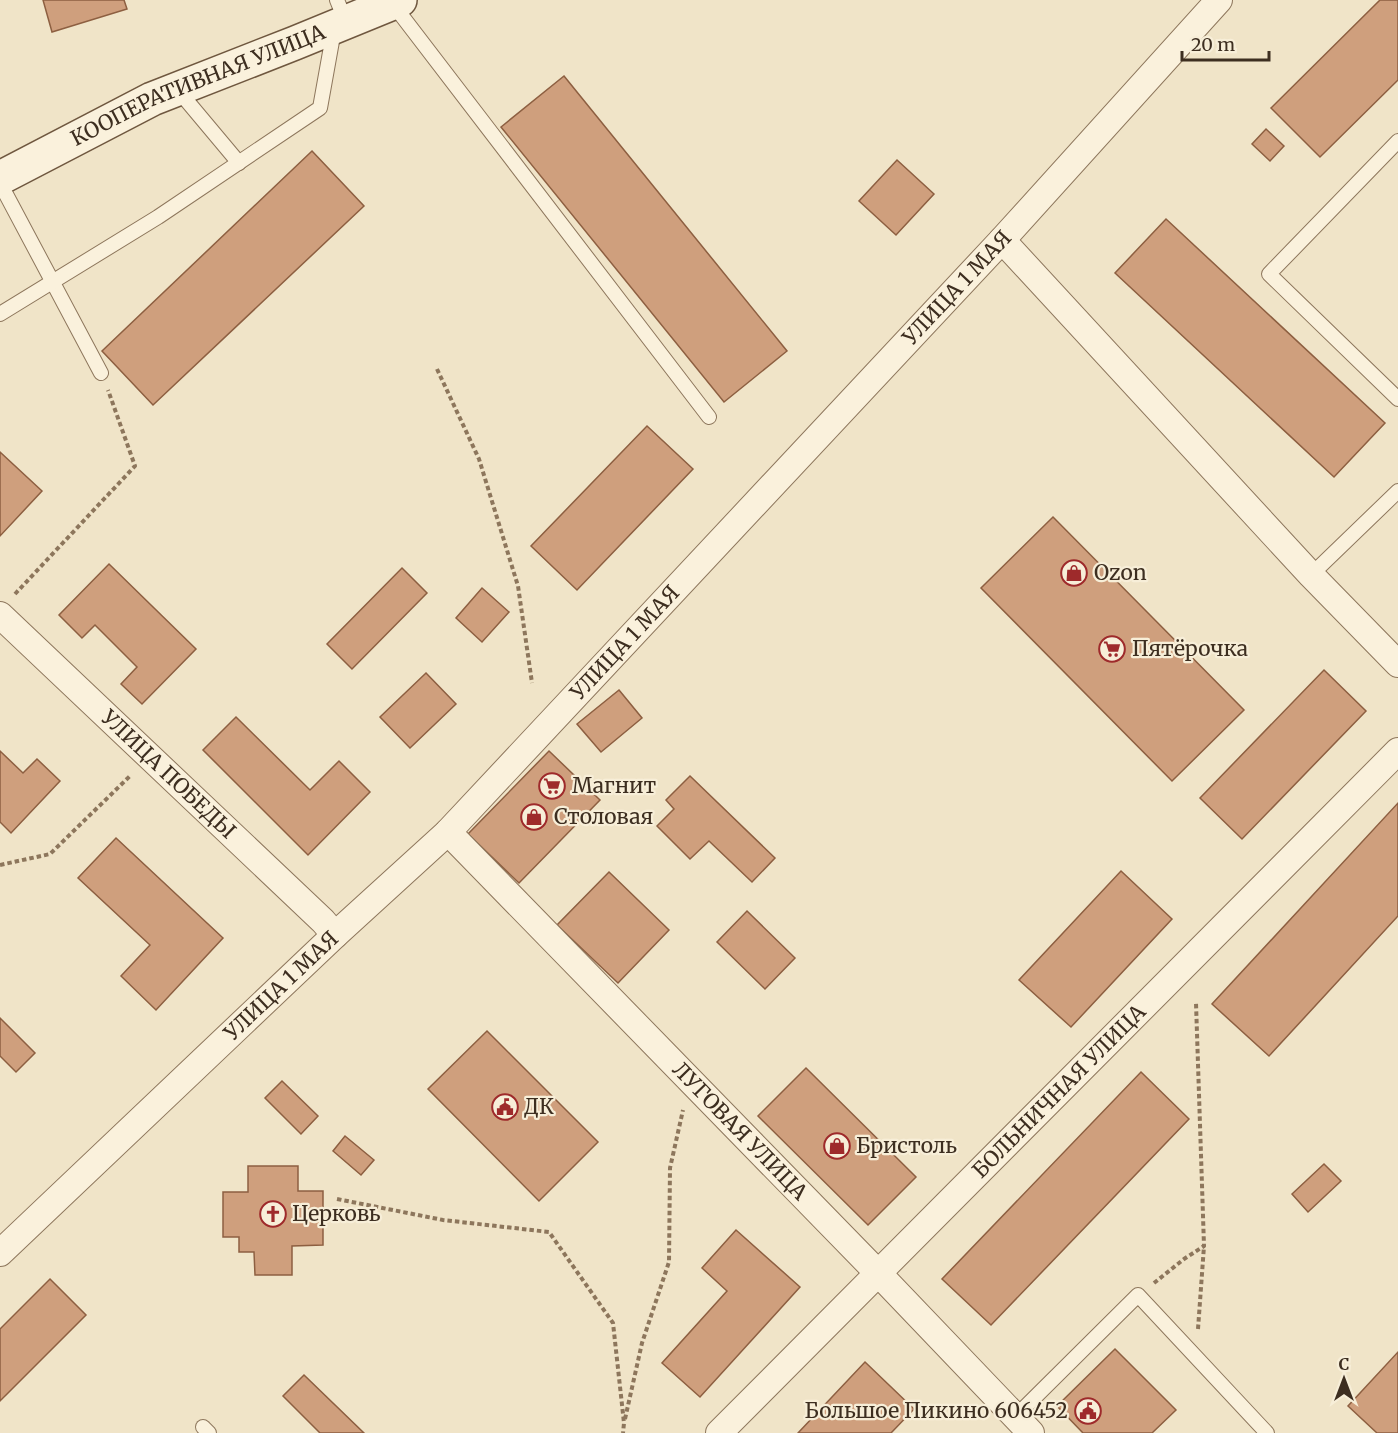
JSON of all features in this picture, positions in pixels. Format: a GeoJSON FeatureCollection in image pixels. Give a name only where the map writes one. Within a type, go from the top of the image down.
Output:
{"type":"FeatureCollection","features":[{"type":"Feature","properties":{"kind":"street","name":"УЛИЦА 1 МАЯ"},"geometry":{"type":"LineString","coordinates":[[0,1253],[335,935],[448,832],[1002,240],[1219,0]]}},
{"type":"Feature","properties":{"kind":"street","name":"КООПЕРАТИВНАЯ УЛИЦА"},"geometry":{"type":"LineString","coordinates":[[0,178],[152,99],[339,16],[396,2]]}},
{"type":"Feature","properties":{"kind":"street"},"geometry":{"type":"LineString","coordinates":[[1002,240],[1311,575],[1398,664]]}},
{"type":"Feature","properties":{"kind":"street","name":"УЛИЦА ПОБЕДЫ"},"geometry":{"type":"LineString","coordinates":[[4,608],[335,935]]}},
{"type":"Feature","properties":{"kind":"street","name":"БОЛЬНИЧНАЯ УЛИЦА"},"geometry":{"type":"LineString","coordinates":[[719,1433],[1398,751]]}},
{"type":"Feature","properties":{"kind":"street","name":"ЛУГОВАЯ УЛИЦА"},"geometry":{"type":"LineString","coordinates":[[448,832],[1023,1425]]}},
{"type":"Feature","properties":{"kind":"lane"},"geometry":{"type":"LineString","coordinates":[[396,2],[709,417]]}},
{"type":"Feature","properties":{"kind":"lane"},"geometry":{"type":"LineString","coordinates":[[0,314],[158,217],[320,108],[339,16]]}},
{"type":"Feature","properties":{"kind":"lane"},"geometry":{"type":"LineString","coordinates":[[177,89],[239,163]]}},
{"type":"Feature","properties":{"kind":"lane"},"geometry":{"type":"LineString","coordinates":[[1398,141],[1269,274],[1398,399]]}},
{"type":"Feature","properties":{"kind":"lane"},"geometry":{"type":"LineString","coordinates":[[0,183],[101,373]]}},
{"type":"Feature","properties":{"kind":"lane"},"geometry":{"type":"LineString","coordinates":[[1311,575],[1398,491]]}},
{"type":"Feature","properties":{"kind":"lane"},"geometry":{"type":"LineString","coordinates":[[1023,1425],[1138,1295],[1267,1433]]}},
{"type":"Feature","properties":{"kind":"path"},"geometry":{"type":"LineString","coordinates":[[437,369],[479,459],[518,586],[532,683]]}},
{"type":"Feature","properties":{"kind":"path"},"geometry":{"type":"LineString","coordinates":[[4,608],[135,466],[101,373]]}},
{"type":"Feature","properties":{"kind":"path"},"geometry":{"type":"LineString","coordinates":[[0,865],[50,854],[134,773]]}},
{"type":"Feature","properties":{"kind":"path"},"geometry":{"type":"LineString","coordinates":[[1196,1003],[1204,1246],[1196,1356]]}},
{"type":"Feature","properties":{"kind":"path"},"geometry":{"type":"LineString","coordinates":[[623,1433],[642,1343],[669,1262],[670,1168],[684,1103]]}},
{"type":"Feature","properties":{"kind":"path"},"geometry":{"type":"LineString","coordinates":[[337,1199],[443,1220],[549,1232],[613,1323],[624,1423]]}},
{"type":"Feature","properties":{"kind":"path"},"geometry":{"type":"LineString","coordinates":[[1138,1295],[1204,1246]]}},
{"type":"Feature","properties":{"kind":"building"},"geometry":{"type":"Polygon","coordinates":[[[43,0],[124,0],[127,9],[52,32],[43,0]]]}},
{"type":"Feature","properties":{"kind":"building"},"geometry":{"type":"Polygon","coordinates":[[[1380,0],[1398,0],[1398,80],[1320,157],[1271,108],[1380,0]]]}},
{"type":"Feature","properties":{"kind":"building"},"geometry":{"type":"Polygon","coordinates":[[[564,76],[787,351],[724,402],[501,127],[564,76]]]}},
{"type":"Feature","properties":{"kind":"building"},"geometry":{"type":"Polygon","coordinates":[[[1266,129],[1284,146],[1270,161],[1252,144],[1266,129]]]}},
{"type":"Feature","properties":{"kind":"building"},"geometry":{"type":"Polygon","coordinates":[[[312,151],[364,206],[153,405],[102,351],[312,151]]]}},
{"type":"Feature","properties":{"kind":"building"},"geometry":{"type":"Polygon","coordinates":[[[897,160],[934,194],[896,235],[859,201],[897,160]]]}},
{"type":"Feature","properties":{"kind":"building"},"geometry":{"type":"Polygon","coordinates":[[[1166,219],[1385,423],[1334,477],[1115,273],[1166,219]]]}},
{"type":"Feature","properties":{"kind":"building"},"geometry":{"type":"Polygon","coordinates":[[[647,426],[693,469],[577,590],[531,546],[647,426]]]}},
{"type":"Feature","properties":{"kind":"building"},"geometry":{"type":"Polygon","coordinates":[[[0,452],[42,491],[0,536],[0,452]]]}},
{"type":"Feature","properties":{"kind":"building","name":"Пятёрочка"},"geometry":{"type":"Polygon","coordinates":[[[1053,517],[1244,710],[1172,781],[981,588],[1053,517]]]}},
{"type":"Feature","properties":{"kind":"building"},"geometry":{"type":"Polygon","coordinates":[[[109,564],[196,649],[142,704],[121,684],[137,667],[95,625],[82,638],[59,615],[109,564]]]}},
{"type":"Feature","properties":{"kind":"building"},"geometry":{"type":"Polygon","coordinates":[[[402,568],[427,593],[352,669],[327,644],[402,568]]]}},
{"type":"Feature","properties":{"kind":"building"},"geometry":{"type":"Polygon","coordinates":[[[482,588],[509,612],[482,642],[456,618],[482,588]]]}},
{"type":"Feature","properties":{"kind":"building"},"geometry":{"type":"Polygon","coordinates":[[[1324,670],[1366,711],[1242,839],[1200,798],[1324,670]]]}},
{"type":"Feature","properties":{"kind":"building"},"geometry":{"type":"Polygon","coordinates":[[[426,673],[456,704],[410,748],[380,717],[426,673]]]}},
{"type":"Feature","properties":{"kind":"building"},"geometry":{"type":"Polygon","coordinates":[[[619,690],[642,718],[601,752],[577,724],[619,690]]]}},
{"type":"Feature","properties":{"kind":"building"},"geometry":{"type":"Polygon","coordinates":[[[236,717],[310,790],[339,761],[370,792],[308,855],[203,750],[236,717]]]}},
{"type":"Feature","properties":{"kind":"building"},"geometry":{"type":"Polygon","coordinates":[[[0,751],[23,773],[37,759],[60,781],[11,833],[0,822],[0,751]]]}},
{"type":"Feature","properties":{"kind":"building","name":"Столовая"},"geometry":{"type":"Polygon","coordinates":[[[549,751],[600,800],[519,883],[468,834],[549,751]]]}},
{"type":"Feature","properties":{"kind":"building"},"geometry":{"type":"Polygon","coordinates":[[[690,776],[775,858],[752,882],[709,841],[690,859],[657,826],[674,809],[666,800],[690,776]]]}},
{"type":"Feature","properties":{"kind":"building"},"geometry":{"type":"Polygon","coordinates":[[[1398,803],[1398,916],[1269,1056],[1212,1004],[1398,803]]]}},
{"type":"Feature","properties":{"kind":"building"},"geometry":{"type":"Polygon","coordinates":[[[116,838],[223,938],[156,1010],[121,976],[150,945],[78,878],[116,838]]]}},
{"type":"Feature","properties":{"kind":"building"},"geometry":{"type":"Polygon","coordinates":[[[1121,871],[1172,919],[1071,1027],[1019,980],[1121,871]]]}},
{"type":"Feature","properties":{"kind":"building"},"geometry":{"type":"Polygon","coordinates":[[[609,872],[669,930],[618,983],[557,925],[609,872]]]}},
{"type":"Feature","properties":{"kind":"building"},"geometry":{"type":"Polygon","coordinates":[[[747,911],[795,958],[765,989],[717,942],[747,911]]]}},
{"type":"Feature","properties":{"kind":"building"},"geometry":{"type":"Polygon","coordinates":[[[0,1018],[35,1053],[16,1072],[0,1056],[0,1018]]]}},
{"type":"Feature","properties":{"kind":"building","name":"ДК"},"geometry":{"type":"Polygon","coordinates":[[[487,1031],[598,1142],[539,1201],[428,1089],[487,1031]]]}},
{"type":"Feature","properties":{"kind":"building","name":"Бристоль"},"geometry":{"type":"Polygon","coordinates":[[[806,1068],[916,1177],[868,1225],[758,1116],[806,1068]]]}},
{"type":"Feature","properties":{"kind":"building"},"geometry":{"type":"Polygon","coordinates":[[[1141,1072],[1189,1119],[991,1325],[942,1279],[1141,1072]]]}},
{"type":"Feature","properties":{"kind":"building"},"geometry":{"type":"Polygon","coordinates":[[[282,1081],[318,1116],[301,1134],[265,1098],[282,1081]]]}},
{"type":"Feature","properties":{"kind":"building"},"geometry":{"type":"Polygon","coordinates":[[[345,1136],[374,1160],[361,1175],[333,1151],[345,1136]]]}},
{"type":"Feature","properties":{"kind":"building"},"geometry":{"type":"Polygon","coordinates":[[[1324,1164],[1341,1181],[1308,1212],[1292,1194],[1324,1164]]]}},
{"type":"Feature","properties":{"kind":"building","name":"Церковь"},"geometry":{"type":"Polygon","coordinates":[[[248,1166],[298,1166],[298,1191],[323,1191],[323,1245],[292,1246],[292,1275],[255,1275],[254,1252],[239,1252],[239,1237],[223,1237],[223,1192],[248,1192],[248,1166]]]}},
{"type":"Feature","properties":{"kind":"building"},"geometry":{"type":"Polygon","coordinates":[[[736,1230],[800,1287],[700,1397],[662,1363],[727,1291],[702,1268],[736,1230]]]}},
{"type":"Feature","properties":{"kind":"building"},"geometry":{"type":"Polygon","coordinates":[[[50,1279],[86,1315],[0,1401],[0,1329],[50,1279]]]}},
{"type":"Feature","properties":{"kind":"building"},"geometry":{"type":"Polygon","coordinates":[[[1115,1349],[1176,1410],[1152,1433],[1083,1433],[1057,1406],[1115,1349]]]}},
{"type":"Feature","properties":{"kind":"building"},"geometry":{"type":"Polygon","coordinates":[[[1398,1352],[1398,1433],[1377,1433],[1348,1406],[1398,1352]]]}},
{"type":"Feature","properties":{"kind":"building"},"geometry":{"type":"Polygon","coordinates":[[[865,1362],[914,1409],[891,1433],[798,1433],[865,1362]]]}},
{"type":"Feature","properties":{"kind":"building"},"geometry":{"type":"Polygon","coordinates":[[[304,1375],[364,1433],[320,1433],[283,1396],[304,1375]]]}},
{"type":"Feature","properties":{"kind":"place","name":"Ozon"},"geometry":{"type":"Point","coordinates":[1074,573]}},
{"type":"Feature","properties":{"kind":"place","name":"Пятёрочка"},"geometry":{"type":"Point","coordinates":[1112,649]}},
{"type":"Feature","properties":{"kind":"place","name":"Магнит"},"geometry":{"type":"Point","coordinates":[552,786]}},
{"type":"Feature","properties":{"kind":"place","name":"Столовая"},"geometry":{"type":"Point","coordinates":[534,817]}},
{"type":"Feature","properties":{"kind":"place","name":"ДК"},"geometry":{"type":"Point","coordinates":[505,1107]}},
{"type":"Feature","properties":{"kind":"place","name":"Бристоль"},"geometry":{"type":"Point","coordinates":[837,1146]}},
{"type":"Feature","properties":{"kind":"place","name":"Церковь"},"geometry":{"type":"Point","coordinates":[273,1214]}},
{"type":"Feature","properties":{"kind":"place","name":"Большое Пикино 606452"},"geometry":{"type":"Point","coordinates":[1088,1411]}}]}
